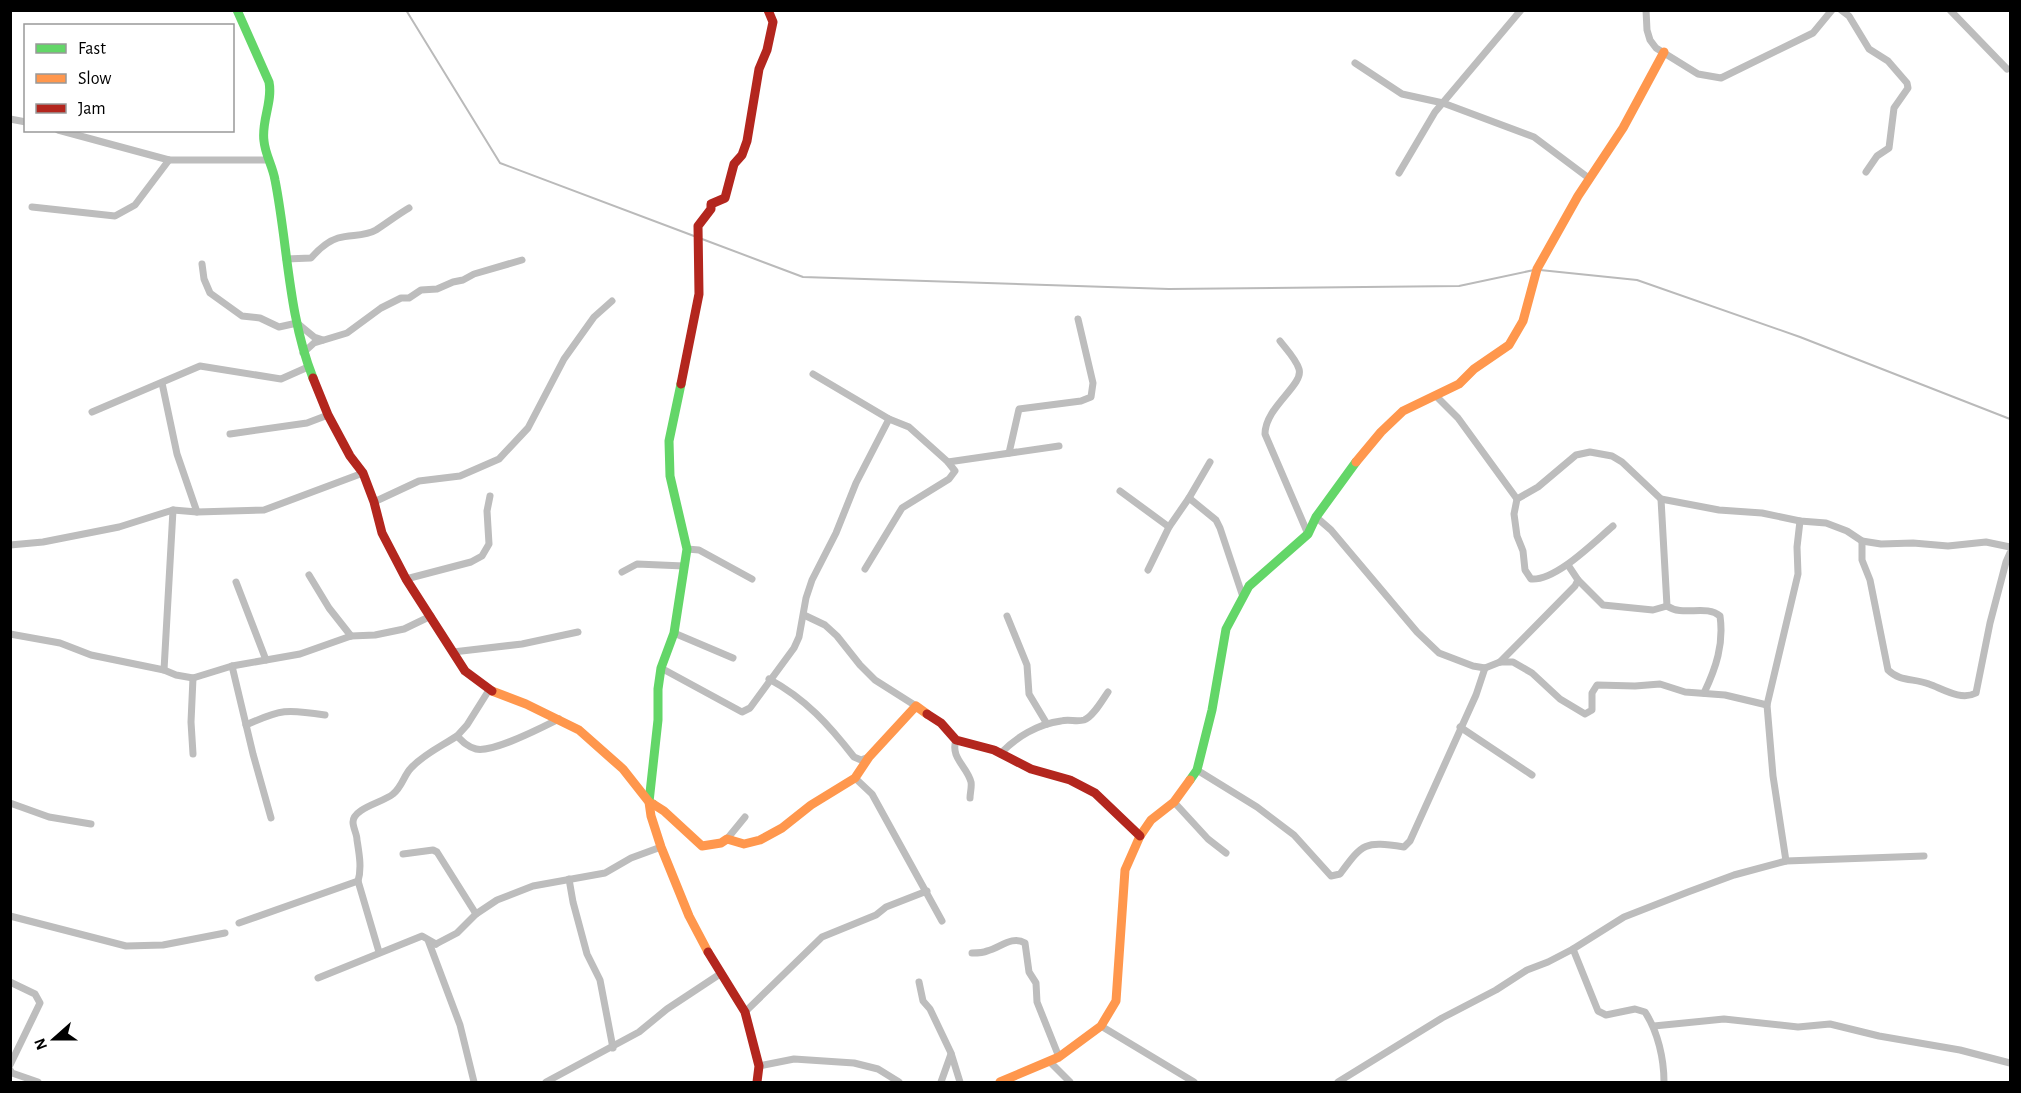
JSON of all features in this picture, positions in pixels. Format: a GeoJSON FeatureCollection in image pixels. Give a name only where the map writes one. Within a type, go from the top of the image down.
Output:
{"type":"FeatureCollection","features":[{"type":"Feature","properties":{"kind":"street"},"geometry":{"type":"LineString","coordinates":[[237,10],[269,82],[271,92],[263,133],[264,144],[275,178],[286,260],[303,353],[328,415],[350,456],[363,473],[382,533],[406,579],[465,671],[489,690],[559,719],[591,739],[623,770],[649,802],[669,814],[702,846],[721,843],[727,839],[745,817]]}},
{"type":"Feature","properties":{"kind":"street"},"geometry":{"type":"LineString","coordinates":[[757,1083],[759,1066],[745,1012],[720,975],[688,916],[661,847],[649,802],[662,668],[674,633],[687,549],[670,476],[669,441],[699,294],[698,226],[711,209],[711,204],[725,198],[734,164],[742,155],[747,141],[759,69],[767,50],[773,22],[768,10]]}},
{"type":"Feature","properties":{"kind":"street"},"geometry":{"type":"LineString","coordinates":[[1399,172],[1435,112],[1521,10]]}},
{"type":"Feature","properties":{"kind":"street"},"geometry":{"type":"LineString","coordinates":[[1646,10],[1647,30],[1656,48],[1698,74],[1721,78],[1813,33],[1833,10]]}},
{"type":"Feature","properties":{"kind":"street"},"geometry":{"type":"LineString","coordinates":[[1841,10],[1849,16],[1869,49],[1888,61],[1907,83],[1908,88],[1894,108],[1889,148],[1878,156],[1866,172]]}},
{"type":"Feature","properties":{"kind":"street"},"geometry":{"type":"LineString","coordinates":[[1950,10],[2007,69]]}},
{"type":"Feature","properties":{"kind":"street"},"geometry":{"type":"LineString","coordinates":[[1000,1083],[1054,1059],[1101,1026],[1116,1001],[1125,870],[1140,836],[1151,820],[1174,802],[1197,770],[1212,710],[1226,629],[1249,586],[1308,534],[1316,517],[1381,432],[1402,411],[1459,384],[1474,369],[1509,345],[1523,321],[1537,269],[1578,196],[1623,128],[1664,52]]}},
{"type":"Feature","properties":{"kind":"street"},"geometry":{"type":"LineString","coordinates":[[1355,63],[1401,94],[1443,103],[1534,137],[1590,178]]}},
{"type":"Feature","properties":{"kind":"street"},"geometry":{"type":"LineString","coordinates":[[65,132],[169,160],[269,160]]}},
{"type":"Feature","properties":{"kind":"street"},"geometry":{"type":"LineString","coordinates":[[32,207],[115,216],[135,205],[169,160]]}},
{"type":"Feature","properties":{"kind":"street"},"geometry":{"type":"LineString","coordinates":[[286,260],[311,258],[337,238],[363,235],[376,230],[409,208]]}},
{"type":"Feature","properties":{"kind":"street"},"geometry":{"type":"LineString","coordinates":[[303,353],[314,343],[347,333],[381,308],[401,298],[409,298],[421,290],[437,289],[474,274],[522,260]]}},
{"type":"Feature","properties":{"kind":"street"},"geometry":{"type":"LineString","coordinates":[[202,264],[204,279],[210,293],[242,316],[260,318],[279,327],[297,323]]}},
{"type":"Feature","properties":{"kind":"street"},"geometry":{"type":"LineString","coordinates":[[374,502],[419,481],[460,476],[499,459],[528,428],[564,359],[594,317],[612,301]]}},
{"type":"Feature","properties":{"kind":"street"},"geometry":{"type":"LineString","coordinates":[[1009,453],[1019,409],[1081,401],[1091,397],[1093,383],[1078,319]]}},
{"type":"Feature","properties":{"kind":"street"},"geometry":{"type":"LineString","coordinates":[[297,323],[314,337],[323,340]]}},
{"type":"Feature","properties":{"kind":"street"},"geometry":{"type":"LineString","coordinates":[[1280,341],[1298,365],[1300,372],[1298,380],[1269,415],[1265,434],[1308,534]]}},
{"type":"Feature","properties":{"kind":"street"},"geometry":{"type":"LineString","coordinates":[[93,412],[200,366],[281,379],[308,367]]}},
{"type":"Feature","properties":{"kind":"street"},"geometry":{"type":"LineString","coordinates":[[813,374],[889,419],[909,427],[955,471],[949,479],[902,508],[865,568]]}},
{"type":"Feature","properties":{"kind":"street"},"geometry":{"type":"LineString","coordinates":[[162,383],[177,454],[197,512]]}},
{"type":"Feature","properties":{"kind":"street"},"geometry":{"type":"LineString","coordinates":[[1436,396],[1458,418],[1517,499],[1514,514],[1517,536],[1523,551],[1525,570],[1531,579],[1538,580],[1568,565],[1613,526]]}},
{"type":"Feature","properties":{"kind":"street"},"geometry":{"type":"LineString","coordinates":[[230,434],[308,423],[328,415]]}},
{"type":"Feature","properties":{"kind":"street"},"geometry":{"type":"LineString","coordinates":[[662,668],[742,712],[750,708],[794,648],[799,637],[806,598],[812,580],[836,533],[856,483],[889,419]]}},
{"type":"Feature","properties":{"kind":"street"},"geometry":{"type":"LineString","coordinates":[[948,462],[1059,446]]}},
{"type":"Feature","properties":{"kind":"street"},"geometry":{"type":"LineString","coordinates":[[1517,499],[1538,487],[1576,455],[1590,452],[1612,456],[1622,462],[1661,499],[1719,510],[1762,513],[1826,523],[1847,531],[1862,541],[1881,544],[1913,543],[1948,546],[1986,542],[2010,547]]}},
{"type":"Feature","properties":{"kind":"street"},"geometry":{"type":"LineString","coordinates":[[1148,570],[1169,527],[1210,462]]}},
{"type":"Feature","properties":{"kind":"street"},"geometry":{"type":"LineString","coordinates":[[10,545],[43,542],[118,527],[173,510],[197,512],[264,510],[363,473]]}},
{"type":"Feature","properties":{"kind":"street"},"geometry":{"type":"LineString","coordinates":[[1120,491],[1169,527]]}},
{"type":"Feature","properties":{"kind":"street"},"geometry":{"type":"LineString","coordinates":[[406,579],[471,562],[482,556],[489,544],[487,511],[490,496]]}},
{"type":"Feature","properties":{"kind":"street"},"geometry":{"type":"LineString","coordinates":[[1189,498],[1216,520],[1243,597]]}},
{"type":"Feature","properties":{"kind":"street"},"geometry":{"type":"LineString","coordinates":[[1661,499],[1667,606],[1672,610],[1681,611],[1715,611],[1720,616],[1722,628],[1717,663],[1704,693]]}},
{"type":"Feature","properties":{"kind":"street"},"geometry":{"type":"LineString","coordinates":[[164,670],[173,510]]}},
{"type":"Feature","properties":{"kind":"street"},"geometry":{"type":"LineString","coordinates":[[1316,517],[1343,543],[1417,632],[1439,653],[1473,666],[1485,668],[1500,662],[1513,662],[1532,674],[1560,699],[1585,714],[1592,710],[1592,693],[1597,685],[1660,684],[1685,692],[1725,695],[1767,705]]}},
{"type":"Feature","properties":{"kind":"street"},"geometry":{"type":"LineString","coordinates":[[1786,861],[1773,776],[1767,705],[1798,574],[1797,547],[1800,520]]}},
{"type":"Feature","properties":{"kind":"street"},"geometry":{"type":"LineString","coordinates":[[1862,541],[1862,560],[1870,580],[1888,670],[1893,675],[1906,680],[1918,681],[1952,693],[1971,696],[1976,693],[1990,623],[2010,553]]}},
{"type":"Feature","properties":{"kind":"street"},"geometry":{"type":"LineString","coordinates":[[687,549],[699,550],[752,579]]}},
{"type":"Feature","properties":{"kind":"street"},"geometry":{"type":"LineString","coordinates":[[621,572],[637,564],[684,567]]}},
{"type":"Feature","properties":{"kind":"street"},"geometry":{"type":"LineString","coordinates":[[1568,565],[1578,580],[1603,605],[1653,610],[1667,606]]}},
{"type":"Feature","properties":{"kind":"street"},"geometry":{"type":"LineString","coordinates":[[309,575],[329,608],[351,636]]}},
{"type":"Feature","properties":{"kind":"street"},"geometry":{"type":"LineString","coordinates":[[1500,662],[1553,610],[1578,580]]}},
{"type":"Feature","properties":{"kind":"street"},"geometry":{"type":"LineString","coordinates":[[236,582],[266,660]]}},
{"type":"Feature","properties":{"kind":"street"},"geometry":{"type":"LineString","coordinates":[[804,615],[825,625],[875,680],[941,723],[956,740],[1000,753],[1031,769],[1070,780],[1095,793],[1140,836]]}},
{"type":"Feature","properties":{"kind":"street"},"geometry":{"type":"LineString","coordinates":[[10,634],[60,643],[91,655],[194,678],[232,666],[300,654],[351,636],[375,635],[404,629],[431,616]]}},
{"type":"Feature","properties":{"kind":"street"},"geometry":{"type":"LineString","coordinates":[[1007,616],[1027,665],[1029,694],[1047,724]]}},
{"type":"Feature","properties":{"kind":"street"},"geometry":{"type":"LineString","coordinates":[[453,652],[522,644],[578,632]]}},
{"type":"Feature","properties":{"kind":"street"},"geometry":{"type":"LineString","coordinates":[[674,633],[733,658]]}},
{"type":"Feature","properties":{"kind":"street"},"geometry":{"type":"LineString","coordinates":[[232,666],[271,818]]}},
{"type":"Feature","properties":{"kind":"street"},"geometry":{"type":"LineString","coordinates":[[1197,770],[1257,807],[1294,835],[1331,876],[1340,874],[1357,850],[1369,844],[1404,847],[1410,841],[1476,695],[1485,668]]}},
{"type":"Feature","properties":{"kind":"street"},"geometry":{"type":"LineString","coordinates":[[193,754],[191,722],[194,678]]}},
{"type":"Feature","properties":{"kind":"street"},"geometry":{"type":"LineString","coordinates":[[770,679],[810,706],[854,757],[861,760],[869,757]]}},
{"type":"Feature","properties":{"kind":"street"},"geometry":{"type":"LineString","coordinates":[[379,952],[358,881],[360,873],[353,821],[355,816],[360,811],[393,795],[410,770],[423,757],[457,736],[467,725],[489,690]]}},
{"type":"Feature","properties":{"kind":"street"},"geometry":{"type":"LineString","coordinates":[[1000,753],[1011,742],[1047,724],[1062,720],[1084,720],[1089,717],[1108,692]]}},
{"type":"Feature","properties":{"kind":"street"},"geometry":{"type":"LineString","coordinates":[[727,839],[744,844],[760,840],[782,828],[811,805],[855,778],[869,757],[916,706]]}},
{"type":"Feature","properties":{"kind":"street"},"geometry":{"type":"LineString","coordinates":[[246,725],[274,712],[296,710],[325,715]]}},
{"type":"Feature","properties":{"kind":"street"},"geometry":{"type":"LineString","coordinates":[[457,736],[468,746],[478,750],[510,742],[559,719]]}},
{"type":"Feature","properties":{"kind":"street"},"geometry":{"type":"LineString","coordinates":[[1460,727],[1532,775]]}},
{"type":"Feature","properties":{"kind":"street"},"geometry":{"type":"LineString","coordinates":[[956,740],[953,747],[971,783],[970,798]]}},
{"type":"Feature","properties":{"kind":"street"},"geometry":{"type":"LineString","coordinates":[[855,778],[872,794],[942,921]]}},
{"type":"Feature","properties":{"kind":"street"},"geometry":{"type":"LineString","coordinates":[[1174,802],[1208,839],[1226,854]]}},
{"type":"Feature","properties":{"kind":"street"},"geometry":{"type":"LineString","coordinates":[[10,803],[49,817],[91,824]]}},
{"type":"Feature","properties":{"kind":"street"},"geometry":{"type":"LineString","coordinates":[[435,944],[457,933],[476,914],[497,900],[533,886],[605,873],[631,858],[661,847]]}},
{"type":"Feature","properties":{"kind":"street"},"geometry":{"type":"LineString","coordinates":[[403,854],[433,850],[437,852],[476,914]]}},
{"type":"Feature","properties":{"kind":"street"},"geometry":{"type":"LineString","coordinates":[[1338,1083],[1442,1018],[1496,990],[1527,969],[1548,962],[1573,949],[1624,917],[1734,875],[1786,861],[1924,856]]}},
{"type":"Feature","properties":{"kind":"street"},"geometry":{"type":"LineString","coordinates":[[569,879],[586,954],[600,980],[613,1047]]}},
{"type":"Feature","properties":{"kind":"street"},"geometry":{"type":"LineString","coordinates":[[239,923],[358,881]]}},
{"type":"Feature","properties":{"kind":"street"},"geometry":{"type":"LineString","coordinates":[[745,1012],[822,937],[927,891]]}},
{"type":"Feature","properties":{"kind":"street"},"geometry":{"type":"LineString","coordinates":[[10,916],[126,946],[163,945],[225,933]]}},
{"type":"Feature","properties":{"kind":"street"},"geometry":{"type":"LineString","coordinates":[[318,978],[422,936],[435,944]]}},
{"type":"Feature","properties":{"kind":"street"},"geometry":{"type":"LineString","coordinates":[[435,944],[428,940],[460,1025],[474,1083]]}},
{"type":"Feature","properties":{"kind":"street"},"geometry":{"type":"LineString","coordinates":[[972,953],[989,951],[1015,940],[1025,943],[1029,972],[1036,983],[1037,1002],[1054,1059],[1070,1083]]}},
{"type":"Feature","properties":{"kind":"street"},"geometry":{"type":"LineString","coordinates":[[1573,949],[1599,1011],[1606,1015],[1635,1009],[1645,1012],[1654,1026],[1664,1070],[1664,1083]]}},
{"type":"Feature","properties":{"kind":"street"},"geometry":{"type":"LineString","coordinates":[[546,1083],[639,1032],[667,1009],[720,975]]}},
{"type":"Feature","properties":{"kind":"street"},"geometry":{"type":"LineString","coordinates":[[10,982],[34,994],[40,1003],[10,1065]]}},
{"type":"Feature","properties":{"kind":"street"},"geometry":{"type":"LineString","coordinates":[[919,982],[923,1001],[930,1009],[951,1053],[960,1083]]}},
{"type":"Feature","properties":{"kind":"street"},"geometry":{"type":"LineString","coordinates":[[1654,1026],[1724,1019],[1798,1026],[1830,1024],[1879,1036],[1960,1050],[2010,1063]]}},
{"type":"Feature","properties":{"kind":"street"},"geometry":{"type":"LineString","coordinates":[[1101,1026],[1194,1083]]}},
{"type":"Feature","properties":{"kind":"street"},"geometry":{"type":"LineString","coordinates":[[941,1083],[951,1053]]}},
{"type":"Feature","properties":{"kind":"street"},"geometry":{"type":"LineString","coordinates":[[759,1066],[794,1059],[854,1063],[878,1069],[898,1083]]}},
{"type":"Feature","properties":{"kind":"street"},"geometry":{"type":"LineString","coordinates":[[10,1070],[12,1073],[38,1083]]}},
{"type":"Feature","properties":{"kind":"waterway"},"geometry":{"type":"LineString","coordinates":[[406,10],[500,163],[694,236]]}},
{"type":"Feature","properties":{"kind":"waterway"},"geometry":{"type":"LineString","coordinates":[[702,239],[803,277],[1169,289],[1459,286],[1534,270]]}},
{"type":"Feature","properties":{"kind":"waterway"},"geometry":{"type":"LineString","coordinates":[[1540,270],[1637,280],[1800,337],[2010,419]]}},
{"type":"Feature","properties":{"kind":"traffic: fast"},"geometry":{"type":"LineString","coordinates":[[237,10],[269,82],[264,126],[265,146],[275,180],[298,330],[313,378]]}},
{"type":"Feature","properties":{"kind":"traffic: fast"},"geometry":{"type":"LineString","coordinates":[[653,804],[649,802],[658,720],[658,689],[661,668],[674,633],[687,549],[670,476],[669,441],[681,384]]}},
{"type":"Feature","properties":{"kind":"traffic: fast"},"geometry":{"type":"LineString","coordinates":[[1190,780],[1197,770],[1212,710],[1226,629],[1249,586],[1308,534],[1316,517],[1356,462]]}},
{"type":"Feature","properties":{"kind":"traffic: slow"},"geometry":{"type":"LineString","coordinates":[[1356,462],[1381,432],[1403,411],[1459,384],[1474,369],[1509,345],[1523,321],[1537,269],[1578,196],[1623,128],[1664,52]]}},
{"type":"Feature","properties":{"kind":"traffic: slow"},"geometry":{"type":"LineString","coordinates":[[492,691],[526,704],[579,730],[623,769],[649,802],[661,847],[689,916],[708,952]]}},
{"type":"Feature","properties":{"kind":"traffic: slow"},"geometry":{"type":"LineString","coordinates":[[653,804],[664,811],[702,846],[721,843],[727,839],[744,844],[760,840],[782,828],[811,805],[855,778],[869,757],[916,706],[927,714]]}},
{"type":"Feature","properties":{"kind":"traffic: slow"},"geometry":{"type":"LineString","coordinates":[[1000,1082],[1059,1057],[1101,1026],[1116,1001],[1125,870],[1140,836],[1151,820],[1174,802],[1190,780]]}},
{"type":"Feature","properties":{"kind":"traffic: jam"},"geometry":{"type":"LineString","coordinates":[[681,384],[699,294],[698,226],[711,209],[711,204],[725,198],[734,164],[742,155],[747,141],[759,69],[767,50],[773,22],[768,10]]}},
{"type":"Feature","properties":{"kind":"traffic: jam"},"geometry":{"type":"LineString","coordinates":[[313,378],[328,415],[350,456],[363,473],[382,533],[406,579],[465,671],[492,691]]}},
{"type":"Feature","properties":{"kind":"traffic: jam"},"geometry":{"type":"LineString","coordinates":[[927,714],[941,723],[956,740],[994,750],[1031,769],[1070,780],[1095,793],[1140,836]]}},
{"type":"Feature","properties":{"kind":"traffic: jam"},"geometry":{"type":"LineString","coordinates":[[708,952],[745,1012],[759,1066],[757,1082]]}}]}
